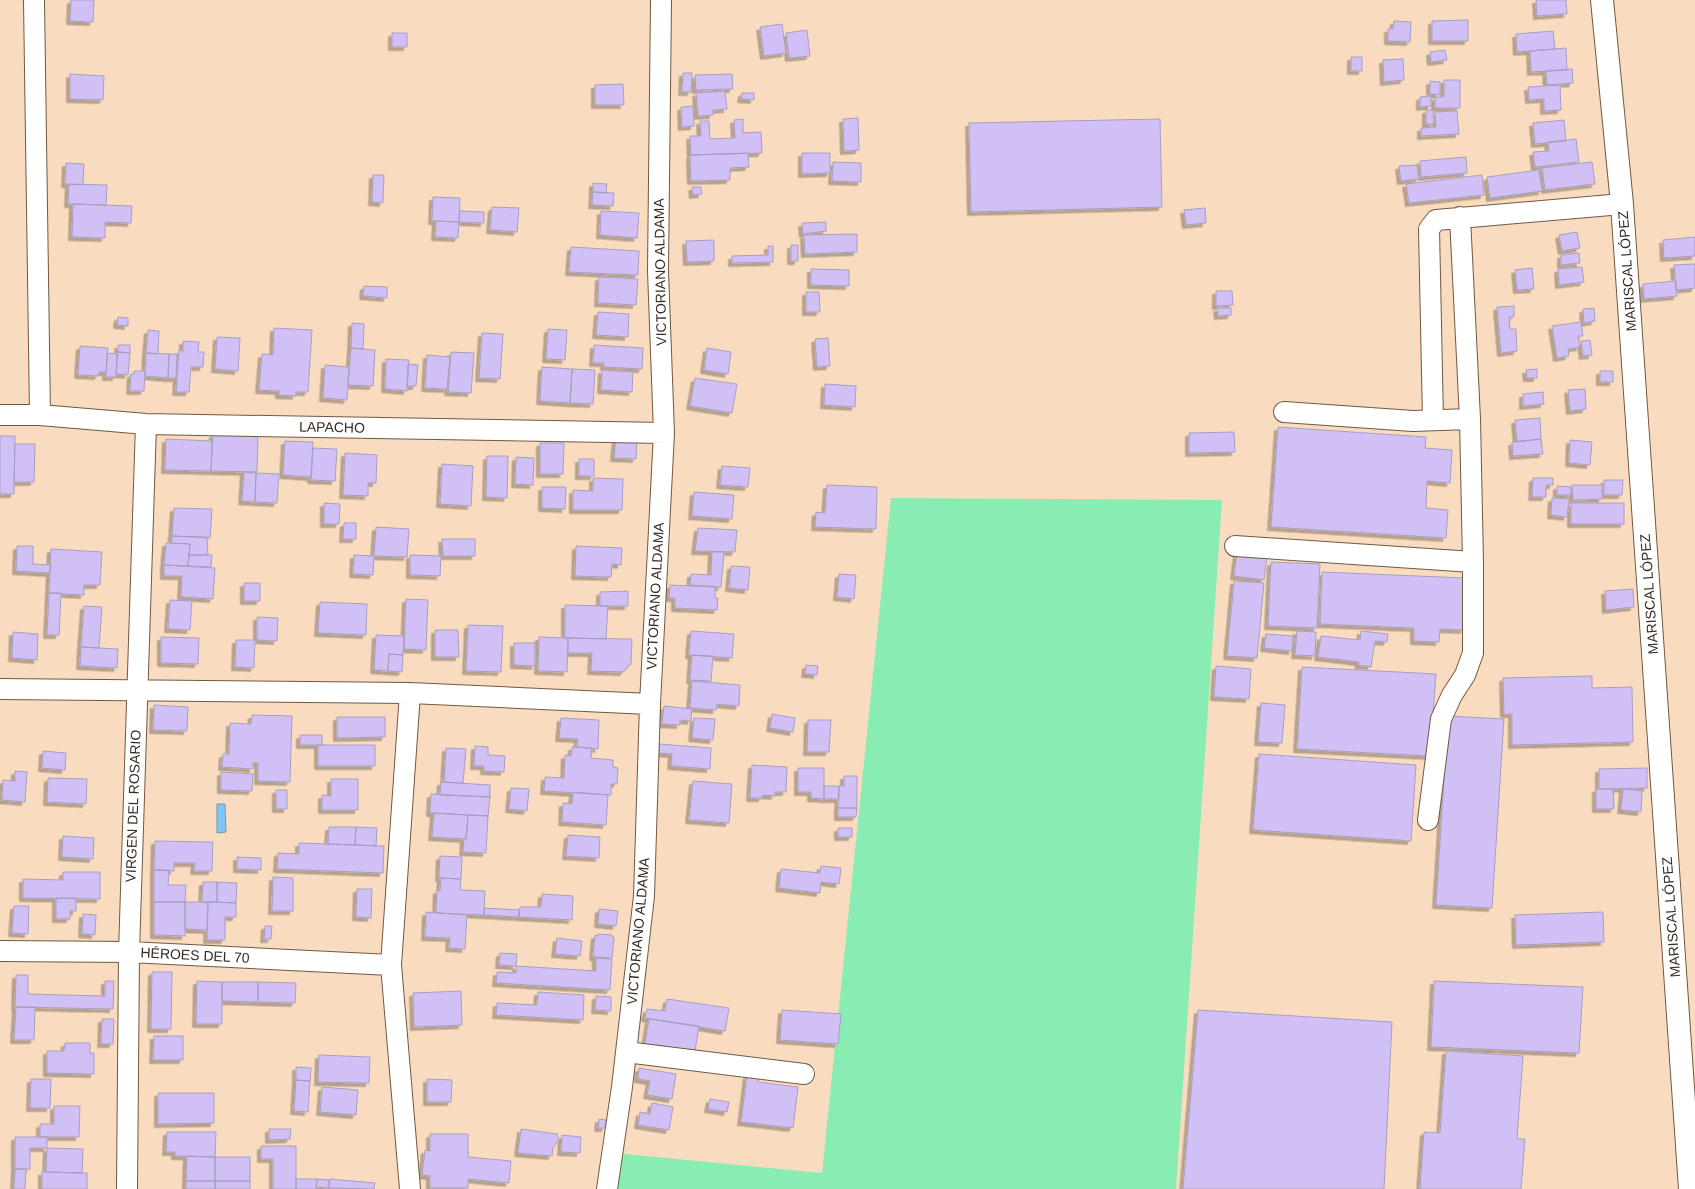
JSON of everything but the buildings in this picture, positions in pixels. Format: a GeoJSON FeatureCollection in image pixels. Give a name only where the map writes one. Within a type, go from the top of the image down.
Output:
{"type":"FeatureCollection","features":[{"type":"Feature","properties":{"kind":"street"},"geometry":{"type":"LineString","coordinates":[[34,0],[40,415]]}},
{"type":"Feature","properties":{"kind":"street","name":"VICTORIANO ALDAMA"},"geometry":{"type":"LineString","coordinates":[[607,1189],[626,1052],[644,896],[650,704],[664,433],[658,271],[661,0]]}},
{"type":"Feature","properties":{"kind":"street","name":"MARISCAL LÓPEZ"},"geometry":{"type":"LineString","coordinates":[[1602,0],[1622,204],[1690,1189]]}},
{"type":"Feature","properties":{"kind":"street"},"geometry":{"type":"LineString","coordinates":[[1433,420],[1429,229],[1436,220],[1622,204]]}},
{"type":"Feature","properties":{"kind":"street"},"geometry":{"type":"LineString","coordinates":[[1428,820],[1441,719],[1452,695],[1465,675],[1473,652],[1470,420],[1460,217]]}},
{"type":"Feature","properties":{"kind":"street"},"geometry":{"type":"LineString","coordinates":[[1284,412],[1413,421],[1470,420]]}},
{"type":"Feature","properties":{"kind":"street","name":"LAPACHO"},"geometry":{"type":"LineString","coordinates":[[0,415],[40,415],[146,424],[664,433]]}},
{"type":"Feature","properties":{"kind":"street","name":"VIRGEN DEL ROSARIO"},"geometry":{"type":"LineString","coordinates":[[127,1189],[129,952],[146,424]]}},
{"type":"Feature","properties":{"kind":"street"},"geometry":{"type":"LineString","coordinates":[[1235,546],[1473,562]]}},
{"type":"Feature","properties":{"kind":"street"},"geometry":{"type":"LineString","coordinates":[[0,689],[137,692],[410,693],[650,704]]}},
{"type":"Feature","properties":{"kind":"street"},"geometry":{"type":"LineString","coordinates":[[410,693],[391,965],[410,1189]]}},
{"type":"Feature","properties":{"kind":"street","name":"HÉROES DEL 70"},"geometry":{"type":"LineString","coordinates":[[0,951],[129,952],[391,965]]}},
{"type":"Feature","properties":{"kind":"street"},"geometry":{"type":"LineString","coordinates":[[626,1052],[804,1074]]}},
{"type":"Feature","properties":{"kind":"green space"},"geometry":{"type":"Polygon","coordinates":[[[891,498],[1222,500],[1176,1189],[610,1189],[615,1153],[822,1173],[891,498]]]}},
{"type":"Feature","properties":{"kind":"water"},"geometry":{"type":"Polygon","coordinates":[[[217,804],[225,804],[226,832],[217,833],[217,804]]]}}]}
